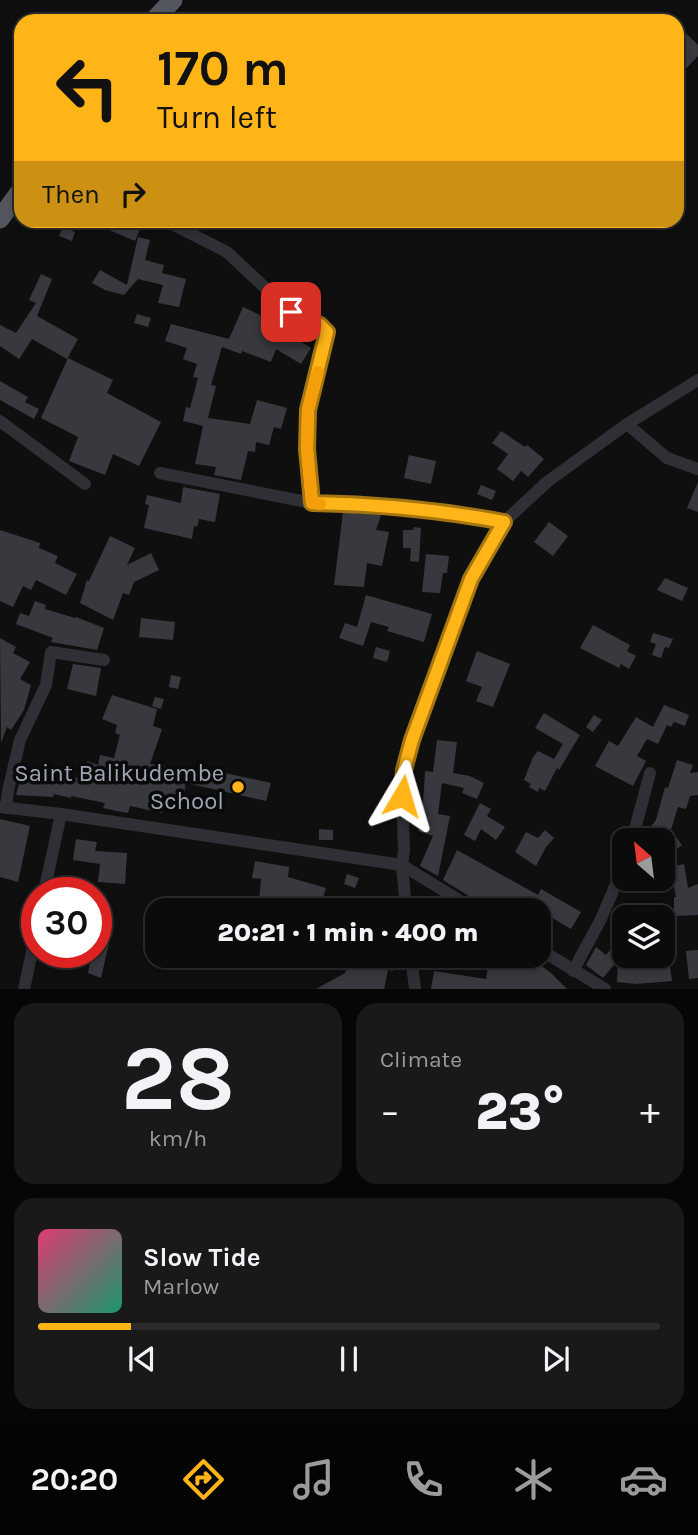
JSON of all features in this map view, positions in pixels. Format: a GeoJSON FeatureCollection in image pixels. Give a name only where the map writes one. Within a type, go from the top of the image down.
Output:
{"type":"FeatureCollection","features":[{"type":"Feature","properties":{"kind":"highway"},"geometry":{"type":"LineString","coordinates":[[160,14],[173,0]]}},
{"type":"Feature","properties":{"kind":"street"},"geometry":{"type":"LineString","coordinates":[[180,228],[227,252],[291,312],[325,328],[327,337],[308,410],[307,449],[312,503]]}},
{"type":"Feature","properties":{"kind":"street"},"geometry":{"type":"LineString","coordinates":[[405,898],[402,865],[404,770],[412,740],[471,579],[504,522],[547,482],[628,424],[698,380]]}},
{"type":"Feature","properties":{"kind":"street"},"geometry":{"type":"LineString","coordinates":[[0,421],[85,484]]}},
{"type":"Feature","properties":{"kind":"street"},"geometry":{"type":"LineString","coordinates":[[628,424],[667,458],[698,469]]}},
{"type":"Feature","properties":{"kind":"street"},"geometry":{"type":"LineString","coordinates":[[160,473],[312,503],[364,504],[463,514],[504,522]]}},
{"type":"Feature","properties":{"kind":"street"},"geometry":{"type":"LineString","coordinates":[[104,660],[51,652],[46,685],[17,749],[3,807],[402,865],[456,898]]}},
{"type":"Feature","properties":{"kind":"street"},"geometry":{"type":"LineString","coordinates":[[635,828],[650,773]]}},
{"type":"Feature","properties":{"kind":"street"},"geometry":{"type":"LineString","coordinates":[[47,877],[61,814]]}},
{"type":"Feature","properties":{"kind":"street"},"geometry":{"type":"LineString","coordinates":[[573,971],[613,891]]}},
{"type":"Feature","properties":{"kind":"street"},"geometry":{"type":"LineString","coordinates":[[551,957],[605,989]]}},
{"type":"Feature","properties":{"kind":"street"},"geometry":{"type":"LineString","coordinates":[[24,989],[29,968]]}},
{"type":"Feature","properties":{"kind":"street"},"geometry":{"type":"LineString","coordinates":[[412,968],[415,989]]}},
{"type":"Feature","properties":{"kind":"building"},"geometry":{"type":"Polygon","coordinates":[[[687,34],[698,45],[698,56],[684,71],[684,37],[687,34]]]}},
{"type":"Feature","properties":{"kind":"building"},"geometry":{"type":"Polygon","coordinates":[[[62,228],[75,232],[72,241],[59,236],[62,228]]]}},
{"type":"Feature","properties":{"kind":"building"},"geometry":{"type":"Polygon","coordinates":[[[104,228],[141,228],[135,241],[104,228]]]}},
{"type":"Feature","properties":{"kind":"building"},"geometry":{"type":"Polygon","coordinates":[[[138,237],[150,240],[145,260],[164,265],[162,273],[186,279],[179,307],[158,303],[163,285],[138,279],[124,295],[92,283],[100,270],[127,285],[138,237]]]}},
{"type":"Feature","properties":{"kind":"building"},"geometry":{"type":"Polygon","coordinates":[[[41,274],[52,279],[37,316],[78,339],[67,359],[32,339],[19,359],[0,346],[0,325],[16,333],[36,303],[29,300],[41,274]]]}},
{"type":"Feature","properties":{"kind":"building"},"geometry":{"type":"Polygon","coordinates":[[[243,307],[275,322],[279,313],[294,323],[289,334],[311,348],[301,364],[276,349],[271,362],[222,347],[211,385],[216,386],[208,418],[250,424],[257,400],[287,408],[281,429],[274,427],[269,445],[256,442],[255,452],[248,451],[241,480],[214,475],[216,467],[195,464],[203,426],[183,421],[186,407],[190,408],[198,378],[193,377],[197,364],[183,359],[187,348],[165,341],[171,324],[229,339],[243,307]]]}},
{"type":"Feature","properties":{"kind":"building"},"geometry":{"type":"Polygon","coordinates":[[[137,314],[151,318],[148,327],[134,323],[137,314]]]}},
{"type":"Feature","properties":{"kind":"building"},"geometry":{"type":"Polygon","coordinates":[[[68,358],[113,380],[107,393],[161,422],[139,466],[113,454],[105,475],[69,461],[78,437],[41,418],[68,358]]]}},
{"type":"Feature","properties":{"kind":"building"},"geometry":{"type":"Polygon","coordinates":[[[0,381],[28,397],[25,402],[39,409],[34,419],[0,400],[0,381]]]}},
{"type":"Feature","properties":{"kind":"building"},"geometry":{"type":"Polygon","coordinates":[[[501,431],[525,447],[527,445],[544,459],[528,477],[521,471],[513,481],[497,469],[508,454],[492,443],[501,431]]]}},
{"type":"Feature","properties":{"kind":"building"},"geometry":{"type":"Polygon","coordinates":[[[409,455],[436,461],[431,484],[404,478],[409,455]]]}},
{"type":"Feature","properties":{"kind":"building"},"geometry":{"type":"Polygon","coordinates":[[[698,482],[698,512],[687,508],[698,482]]]}},
{"type":"Feature","properties":{"kind":"building"},"geometry":{"type":"Polygon","coordinates":[[[481,485],[496,491],[492,500],[477,494],[481,485]]]}},
{"type":"Feature","properties":{"kind":"building"},"geometry":{"type":"Polygon","coordinates":[[[183,487],[220,494],[215,522],[199,519],[197,527],[194,526],[192,539],[144,528],[149,505],[145,504],[147,495],[181,503],[183,487]]]}},
{"type":"Feature","properties":{"kind":"building"},"geometry":{"type":"Polygon","coordinates":[[[343,512],[381,515],[376,530],[389,532],[382,566],[367,563],[364,587],[334,585],[343,512]]]}},
{"type":"Feature","properties":{"kind":"building"},"geometry":{"type":"Polygon","coordinates":[[[549,522],[568,536],[553,556],[534,542],[549,522]]]}},
{"type":"Feature","properties":{"kind":"building"},"geometry":{"type":"Polygon","coordinates":[[[414,527],[421,528],[419,562],[410,561],[411,548],[403,548],[403,530],[413,530],[414,527]]]}},
{"type":"Feature","properties":{"kind":"building"},"geometry":{"type":"Polygon","coordinates":[[[0,530],[40,543],[39,548],[58,556],[55,563],[77,574],[66,595],[36,580],[31,590],[23,586],[13,607],[0,601],[0,530]]]}},
{"type":"Feature","properties":{"kind":"building"},"geometry":{"type":"Polygon","coordinates":[[[110,536],[135,548],[127,565],[151,553],[159,570],[134,582],[129,595],[123,593],[113,620],[80,603],[87,580],[89,581],[110,536]]]}},
{"type":"Feature","properties":{"kind":"building"},"geometry":{"type":"Polygon","coordinates":[[[426,554],[449,556],[440,593],[422,592],[426,554]]]}},
{"type":"Feature","properties":{"kind":"building"},"geometry":{"type":"Polygon","coordinates":[[[665,578],[688,588],[682,601],[657,590],[665,578]]]}},
{"type":"Feature","properties":{"kind":"building"},"geometry":{"type":"Polygon","coordinates":[[[366,595],[432,614],[424,642],[387,631],[389,627],[371,622],[363,646],[339,638],[345,623],[357,627],[366,595]]]}},
{"type":"Feature","properties":{"kind":"building"},"geometry":{"type":"Polygon","coordinates":[[[35,601],[46,605],[45,609],[104,628],[97,650],[51,642],[53,638],[16,624],[20,613],[29,616],[35,601]]]}},
{"type":"Feature","properties":{"kind":"building"},"geometry":{"type":"Polygon","coordinates":[[[141,618],[175,622],[173,640],[139,637],[141,618]]]}},
{"type":"Feature","properties":{"kind":"building"},"geometry":{"type":"Polygon","coordinates":[[[593,625],[630,645],[627,651],[636,656],[629,669],[621,664],[619,668],[580,648],[593,625]]]}},
{"type":"Feature","properties":{"kind":"building"},"geometry":{"type":"Polygon","coordinates":[[[653,633],[673,639],[669,648],[665,647],[661,658],[652,655],[656,644],[650,642],[653,633]]]}},
{"type":"Feature","properties":{"kind":"building"},"geometry":{"type":"Polygon","coordinates":[[[0,638],[16,647],[13,653],[30,662],[20,679],[31,685],[24,710],[11,730],[7,727],[1,743],[0,638]]]}},
{"type":"Feature","properties":{"kind":"building"},"geometry":{"type":"Polygon","coordinates":[[[376,647],[390,651],[387,662],[373,658],[376,647]]]}},
{"type":"Feature","properties":{"kind":"building"},"geometry":{"type":"Polygon","coordinates":[[[477,651],[510,664],[493,707],[476,701],[482,687],[466,681],[477,651]]]}},
{"type":"Feature","properties":{"kind":"building"},"geometry":{"type":"Polygon","coordinates":[[[73,664],[101,668],[96,696],[67,689],[73,664]]]}},
{"type":"Feature","properties":{"kind":"building"},"geometry":{"type":"Polygon","coordinates":[[[171,675],[181,677],[178,689],[169,687],[171,675]]]}},
{"type":"Feature","properties":{"kind":"building"},"geometry":{"type":"Polygon","coordinates":[[[112,695],[157,709],[153,726],[162,729],[150,764],[205,772],[206,769],[271,783],[266,801],[186,783],[181,808],[164,804],[162,813],[130,806],[128,813],[117,811],[103,808],[105,803],[71,796],[16,795],[22,771],[55,772],[77,778],[78,775],[82,776],[87,761],[98,765],[100,755],[114,758],[120,735],[115,733],[117,725],[102,719],[112,695]]]}},
{"type":"Feature","properties":{"kind":"building"},"geometry":{"type":"Polygon","coordinates":[[[155,697],[164,699],[161,709],[152,706],[155,697]]]}},
{"type":"Feature","properties":{"kind":"building"},"geometry":{"type":"Polygon","coordinates":[[[664,705],[689,715],[685,726],[674,722],[671,727],[667,725],[658,744],[647,739],[637,756],[646,761],[633,786],[595,766],[609,741],[618,746],[636,717],[653,727],[664,705]]]}},
{"type":"Feature","properties":{"kind":"building"},"geometry":{"type":"Polygon","coordinates":[[[544,713],[580,735],[545,791],[539,788],[538,792],[524,780],[533,757],[538,751],[554,759],[563,744],[535,728],[544,713]]]}},
{"type":"Feature","properties":{"kind":"building"},"geometry":{"type":"Polygon","coordinates":[[[594,715],[602,720],[593,732],[586,727],[594,715]]]}},
{"type":"Feature","properties":{"kind":"building"},"geometry":{"type":"Polygon","coordinates":[[[437,740],[457,742],[453,773],[470,776],[484,783],[477,799],[462,793],[464,788],[442,783],[438,814],[450,816],[438,876],[420,866],[433,836],[418,831],[422,819],[425,771],[433,772],[437,740]]]}},
{"type":"Feature","properties":{"kind":"building"},"geometry":{"type":"Polygon","coordinates":[[[677,760],[693,765],[690,773],[698,772],[698,795],[690,796],[686,809],[678,807],[672,828],[650,828],[656,820],[665,787],[668,788],[677,760]]]}},
{"type":"Feature","properties":{"kind":"building"},"geometry":{"type":"Polygon","coordinates":[[[480,803],[491,809],[487,816],[505,827],[496,840],[481,829],[475,841],[464,835],[480,803]]]}},
{"type":"Feature","properties":{"kind":"building"},"geometry":{"type":"Polygon","coordinates":[[[0,819],[30,826],[18,882],[0,877],[0,819]]]}},
{"type":"Feature","properties":{"kind":"building"},"geometry":{"type":"Polygon","coordinates":[[[319,829],[333,830],[333,840],[319,840],[319,829]]]}},
{"type":"Feature","properties":{"kind":"building"},"geometry":{"type":"Polygon","coordinates":[[[545,830],[554,838],[536,866],[515,852],[526,832],[538,838],[545,830]]]}},
{"type":"Feature","properties":{"kind":"building"},"geometry":{"type":"Polygon","coordinates":[[[676,837],[682,845],[676,850],[676,837]]]}},
{"type":"Feature","properties":{"kind":"building"},"geometry":{"type":"Polygon","coordinates":[[[76,839],[97,842],[95,851],[127,853],[125,884],[112,883],[112,877],[99,877],[100,864],[73,860],[76,839]]]}},
{"type":"Feature","properties":{"kind":"building"},"geometry":{"type":"Polygon","coordinates":[[[457,850],[538,895],[541,889],[581,912],[571,929],[551,917],[551,898],[472,898],[443,880],[457,850]]]}},
{"type":"Feature","properties":{"kind":"building"},"geometry":{"type":"Polygon","coordinates":[[[255,861],[289,867],[288,877],[326,888],[323,898],[259,898],[261,879],[252,878],[255,861]]]}},
{"type":"Feature","properties":{"kind":"building"},"geometry":{"type":"Polygon","coordinates":[[[684,864],[688,888],[698,884],[698,915],[675,916],[676,866],[684,864]]]}},
{"type":"Feature","properties":{"kind":"building"},"geometry":{"type":"Polygon","coordinates":[[[347,874],[359,878],[355,888],[344,884],[347,874]]]}},
{"type":"Feature","properties":{"kind":"building"},"geometry":{"type":"Polygon","coordinates":[[[596,947],[606,955],[609,951],[612,953],[612,967],[603,978],[586,965],[596,947]]]}},
{"type":"Feature","properties":{"kind":"building"},"geometry":{"type":"Polygon","coordinates":[[[698,950],[698,978],[689,979],[686,951],[698,950]]]}},
{"type":"Feature","properties":{"kind":"building"},"geometry":{"type":"Polygon","coordinates":[[[89,968],[103,968],[101,978],[88,973],[89,968]]]}},
{"type":"Feature","properties":{"kind":"building"},"geometry":{"type":"Polygon","coordinates":[[[346,968],[393,968],[393,971],[388,970],[384,989],[316,989],[345,973],[346,968]]]}},
{"type":"Feature","properties":{"kind":"building"},"geometry":{"type":"Polygon","coordinates":[[[488,968],[544,968],[567,989],[431,989],[434,971],[486,979],[488,968]]]}},
{"type":"Feature","properties":{"kind":"building"},"geometry":{"type":"Polygon","coordinates":[[[618,968],[670,968],[672,981],[636,984],[617,982],[618,968]]]}},
{"type":"Feature","properties":{"kind":"slow traffic"},"geometry":{"type":"LineString","coordinates":[[318,372],[308,410],[307,449],[312,503],[320,504]]}},
{"type":"Feature","properties":{"kind":"place","name":"Saint Balikudembe School"},"geometry":{"type":"Point","coordinates":[238,787]}},
{"type":"Feature","properties":{"kind":"route"},"geometry":{"type":"LineString","coordinates":[[291,312],[320,325],[327,332],[308,410],[307,449],[312,503],[364,504],[463,514],[504,522],[471,579],[412,740],[404,770],[402,796]]}}]}
